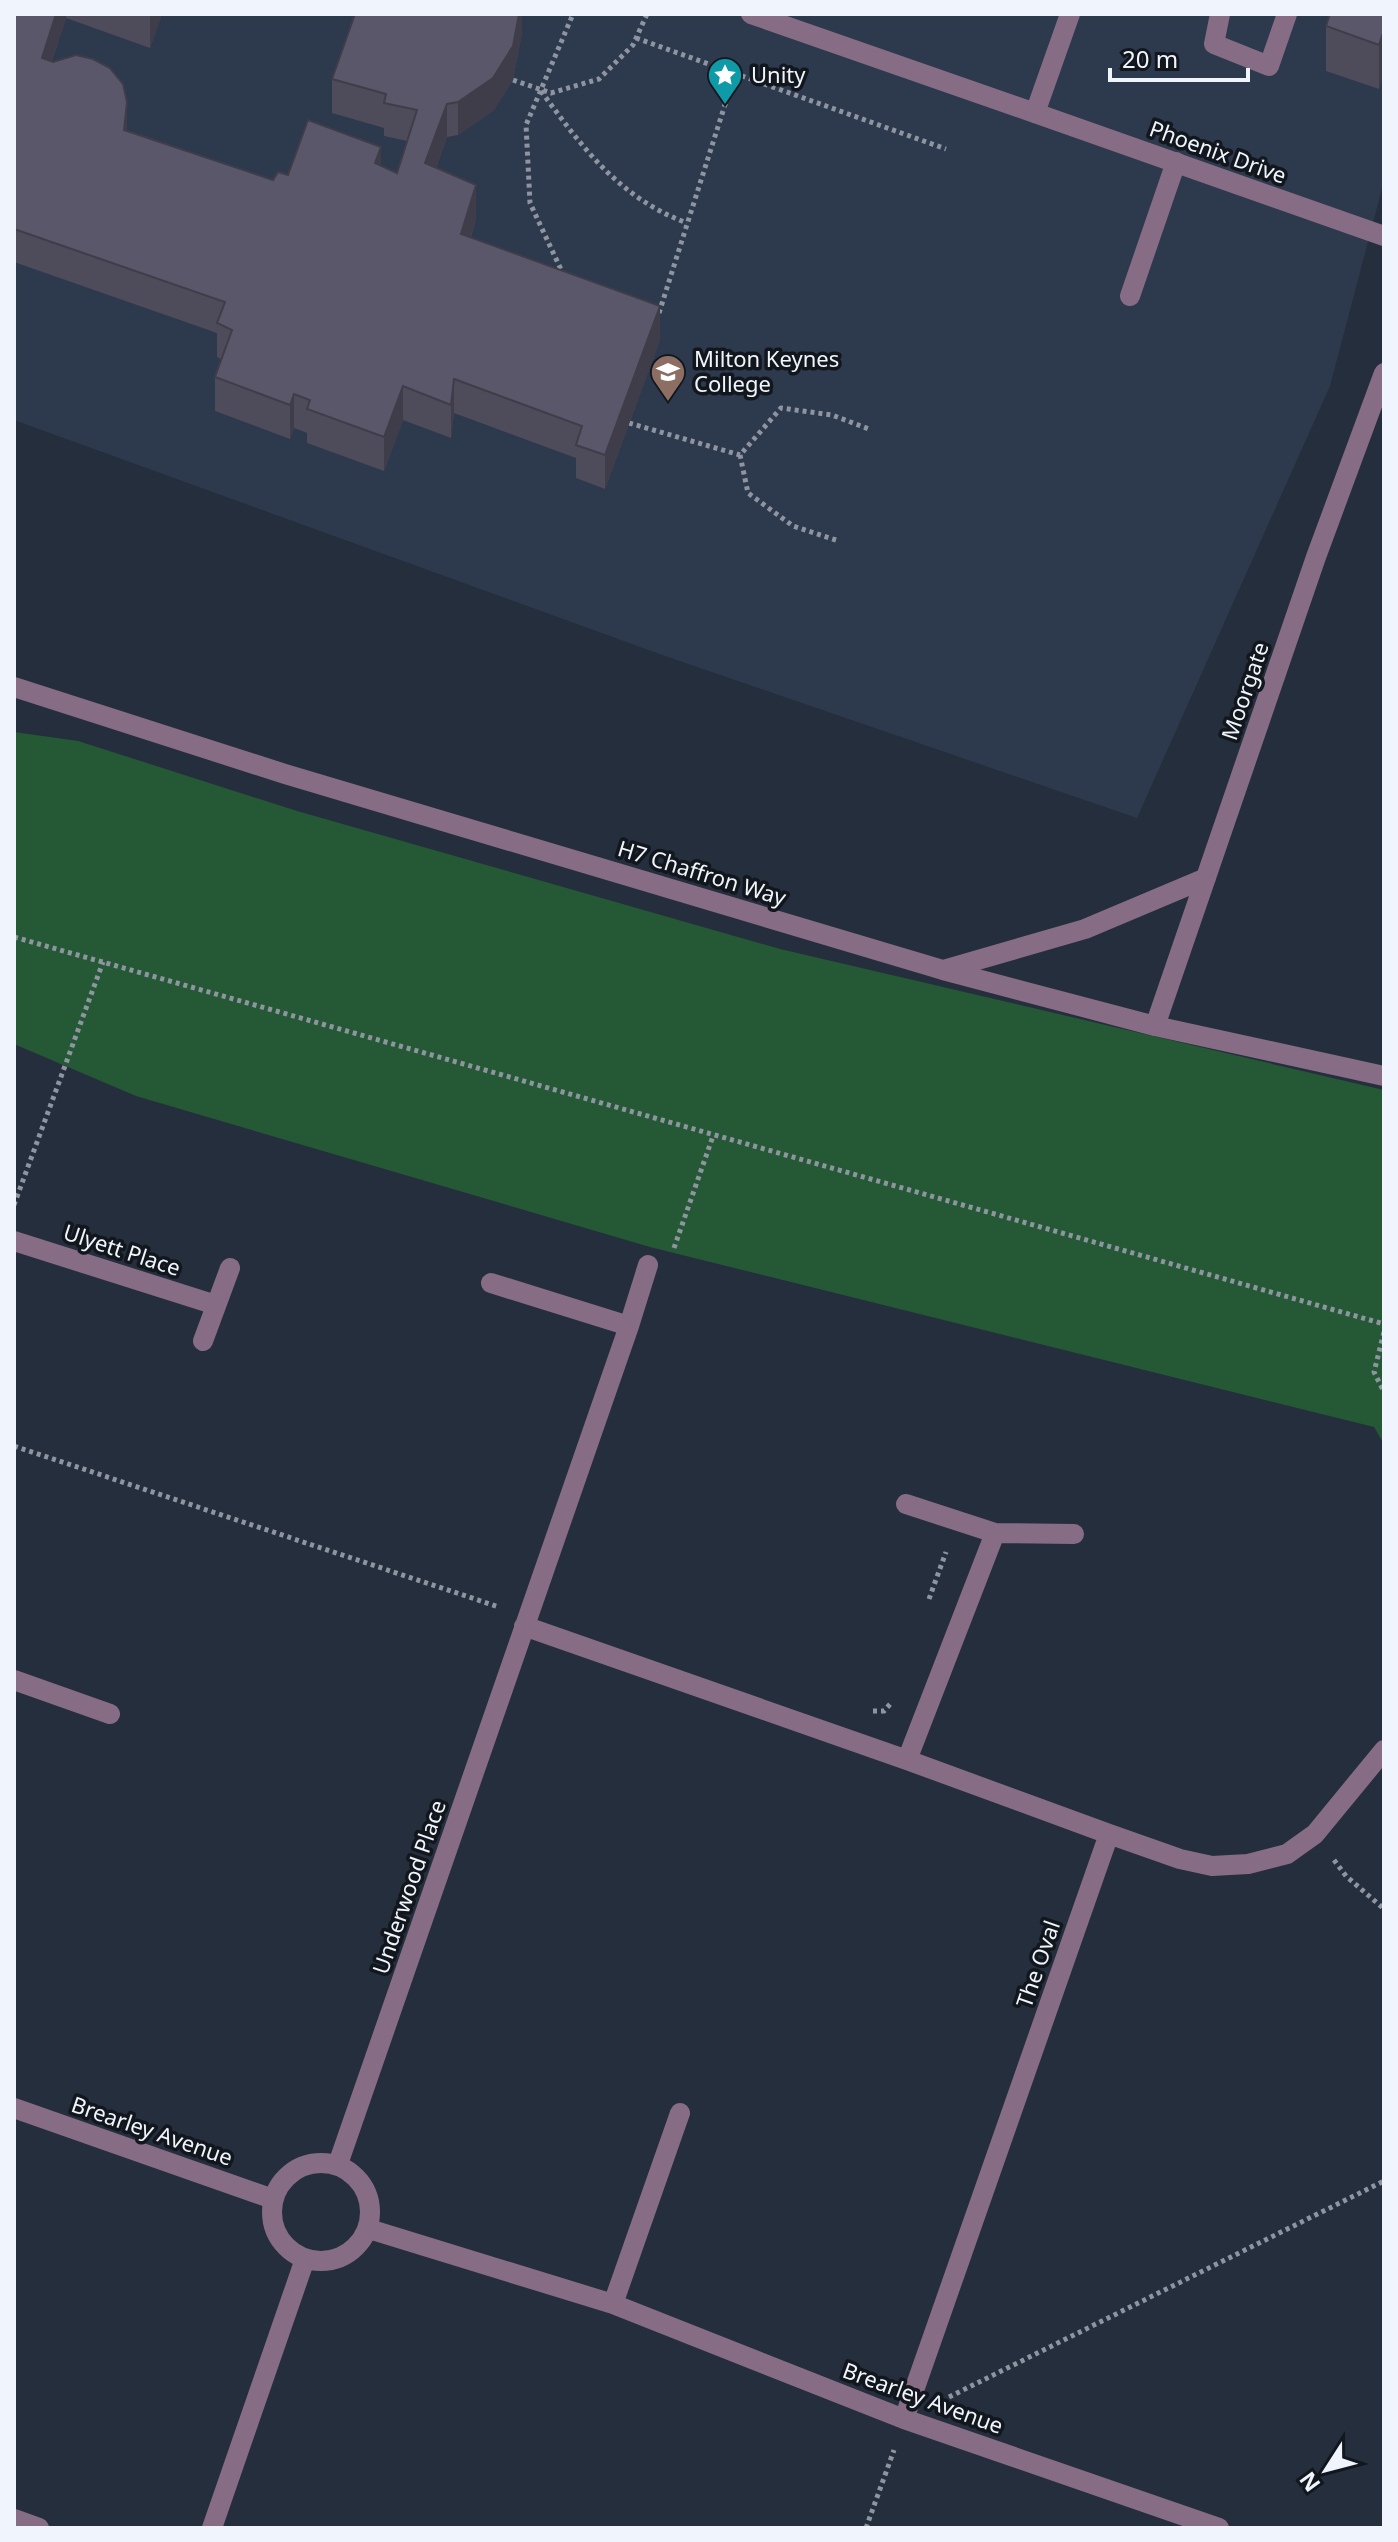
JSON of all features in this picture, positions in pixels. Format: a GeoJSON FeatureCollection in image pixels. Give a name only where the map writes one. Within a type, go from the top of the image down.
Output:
{"type":"FeatureCollection","features":[{"type":"Feature","properties":{"kind":"street","name":"Phoenix Drive"},"geometry":{"type":"LineString","coordinates":[[751,14],[1384,236]]}},
{"type":"Feature","properties":{"kind":"street"},"geometry":{"type":"LineString","coordinates":[[1035,113],[1070,14]]}},
{"type":"Feature","properties":{"kind":"street"},"geometry":{"type":"LineString","coordinates":[[1220,14],[1214,44],[1269,66],[1287,14]]}},
{"type":"Feature","properties":{"kind":"street"},"geometry":{"type":"LineString","coordinates":[[1130,296],[1176,162]]}},
{"type":"Feature","properties":{"kind":"street","name":"Moorgate"},"geometry":{"type":"LineString","coordinates":[[1155,1026],[1316,557],[1384,373]]}},
{"type":"Feature","properties":{"kind":"street","name":"H7 Chaffron Way"},"geometry":{"type":"LineString","coordinates":[[14,687],[285,774],[943,970],[1155,1026],[1384,1076]]}},
{"type":"Feature","properties":{"kind":"street"},"geometry":{"type":"LineString","coordinates":[[943,970],[1085,929],[1206,878]]}},
{"type":"Feature","properties":{"kind":"street","name":"Ulyett Place"},"geometry":{"type":"LineString","coordinates":[[14,1241],[216,1305]]}},
{"type":"Feature","properties":{"kind":"street","name":"Underwood Place"},"geometry":{"type":"LineString","coordinates":[[338,2164],[648,1265]]}},
{"type":"Feature","properties":{"kind":"street"},"geometry":{"type":"LineString","coordinates":[[203,1341],[230,1268]]}},
{"type":"Feature","properties":{"kind":"street"},"geometry":{"type":"LineString","coordinates":[[491,1283],[629,1326]]}},
{"type":"Feature","properties":{"kind":"street"},"geometry":{"type":"LineString","coordinates":[[906,1504],[995,1533],[1074,1534]]}},
{"type":"Feature","properties":{"kind":"street"},"geometry":{"type":"LineString","coordinates":[[907,1760],[995,1533]]}},
{"type":"Feature","properties":{"kind":"street"},"geometry":{"type":"LineString","coordinates":[[524,1626],[1180,1859],[1212,1866],[1248,1864],[1287,1854],[1315,1834],[1384,1750]]}},
{"type":"Feature","properties":{"kind":"street"},"geometry":{"type":"LineString","coordinates":[[14,1680],[110,1714]]}},
{"type":"Feature","properties":{"kind":"street","name":"The Oval"},"geometry":{"type":"LineString","coordinates":[[904,2419],[1109,1834]]}},
{"type":"Feature","properties":{"kind":"street","name":"Brearley Avenue"},"geometry":{"type":"LineString","coordinates":[[14,2108],[273,2199]]}},
{"type":"Feature","properties":{"kind":"street"},"geometry":{"type":"LineString","coordinates":[[613,2304],[680,2113]]}},
{"type":"Feature","properties":{"kind":"street"},"geometry":{"type":"LineString","coordinates":[[317,2162],[338,2164],[354,2174],[366,2190],[371,2207],[369,2229],[357,2247],[339,2259],[321,2262],[305,2259],[290,2250],[277,2236],[272,2216],[273,2199],[281,2182],[298,2167],[317,2162]]}},
{"type":"Feature","properties":{"kind":"street","name":"Brearley Avenue"},"geometry":{"type":"LineString","coordinates":[[369,2229],[613,2304],[904,2419],[1219,2528]]}},
{"type":"Feature","properties":{"kind":"street"},"geometry":{"type":"LineString","coordinates":[[212,2528],[305,2259]]}},
{"type":"Feature","properties":{"kind":"street"},"geometry":{"type":"LineString","coordinates":[[14,2519],[39,2528]]}},
{"type":"Feature","properties":{"kind":"path"},"geometry":{"type":"LineString","coordinates":[[567,284],[530,203],[526,125],[573,14]]}},
{"type":"Feature","properties":{"kind":"path"},"geometry":{"type":"LineString","coordinates":[[513,80],[551,93],[599,79],[636,38],[647,14]]}},
{"type":"Feature","properties":{"kind":"path"},"geometry":{"type":"LineString","coordinates":[[636,38],[946,149]]}},
{"type":"Feature","properties":{"kind":"path"},"geometry":{"type":"LineString","coordinates":[[658,314],[735,73]]}},
{"type":"Feature","properties":{"kind":"path"},"geometry":{"type":"LineString","coordinates":[[541,90],[599,166],[650,205],[687,223]]}},
{"type":"Feature","properties":{"kind":"path"},"geometry":{"type":"LineString","coordinates":[[740,455],[781,408],[832,415],[869,429]]}},
{"type":"Feature","properties":{"kind":"path"},"geometry":{"type":"LineString","coordinates":[[629,423],[740,455]]}},
{"type":"Feature","properties":{"kind":"path"},"geometry":{"type":"LineString","coordinates":[[740,455],[748,493],[793,526],[836,540]]}},
{"type":"Feature","properties":{"kind":"path"},"geometry":{"type":"LineString","coordinates":[[14,937],[1384,1324]]}},
{"type":"Feature","properties":{"kind":"path"},"geometry":{"type":"LineString","coordinates":[[14,1205],[103,962]]}},
{"type":"Feature","properties":{"kind":"path"},"geometry":{"type":"LineString","coordinates":[[1384,1332],[1374,1372],[1384,1392]]}},
{"type":"Feature","properties":{"kind":"path"},"geometry":{"type":"LineString","coordinates":[[14,1446],[500,1608],[524,1626]]}},
{"type":"Feature","properties":{"kind":"path"},"geometry":{"type":"LineString","coordinates":[[924,1613],[949,1542]]}},
{"type":"Feature","properties":{"kind":"path"},"geometry":{"type":"LineString","coordinates":[[866,1711],[884,1711],[894,1699]]}},
{"type":"Feature","properties":{"kind":"path"},"geometry":{"type":"LineString","coordinates":[[1315,1834],[1346,1876],[1384,1909]]}},
{"type":"Feature","properties":{"kind":"path"},"geometry":{"type":"LineString","coordinates":[[866,2528],[904,2419],[1384,2181]]}},
{"type":"Feature","properties":{"kind":"shaded area","name":"Milton Keynes College"},"geometry":{"type":"Polygon","coordinates":[[[14,14],[1384,14],[1384,181],[1330,386],[1137,818],[665,656],[14,420],[14,14]]]}},
{"type":"Feature","properties":{"kind":"green space"},"geometry":{"type":"Polygon","coordinates":[[[14,732],[78,741],[297,811],[780,949],[1384,1090],[1384,1444],[1374,1427],[650,1247],[136,1096],[14,1044],[14,732]]]}},
{"type":"Feature","properties":{"kind":"building"},"geometry":{"type":"Polygon","coordinates":[[[14,14],[56,14],[42,58],[53,62],[76,55],[110,68],[123,84],[127,102],[124,130],[273,180],[278,172],[288,175],[308,120],[381,147],[375,163],[397,173],[417,110],[384,103],[386,94],[332,79],[355,14],[519,14],[513,46],[493,78],[458,102],[447,104],[425,163],[476,185],[461,234],[660,306],[605,455],[576,445],[582,426],[454,379],[451,405],[403,386],[384,437],[307,409],[310,400],[294,394],[290,405],[215,377],[232,330],[217,323],[225,302],[14,229],[14,14]]]}},
{"type":"Feature","properties":{"kind":"building"},"geometry":{"type":"Polygon","coordinates":[[[1330,14],[1384,14],[1384,30],[1379,45],[1326,26],[1330,14]]]}},
{"type":"Feature","properties":{"kind":"place","name":"Unity"},"geometry":{"type":"Point","coordinates":[725,106]}},
{"type":"Feature","properties":{"kind":"place","name":"Milton Keynes College"},"geometry":{"type":"Point","coordinates":[668,403]}}]}
